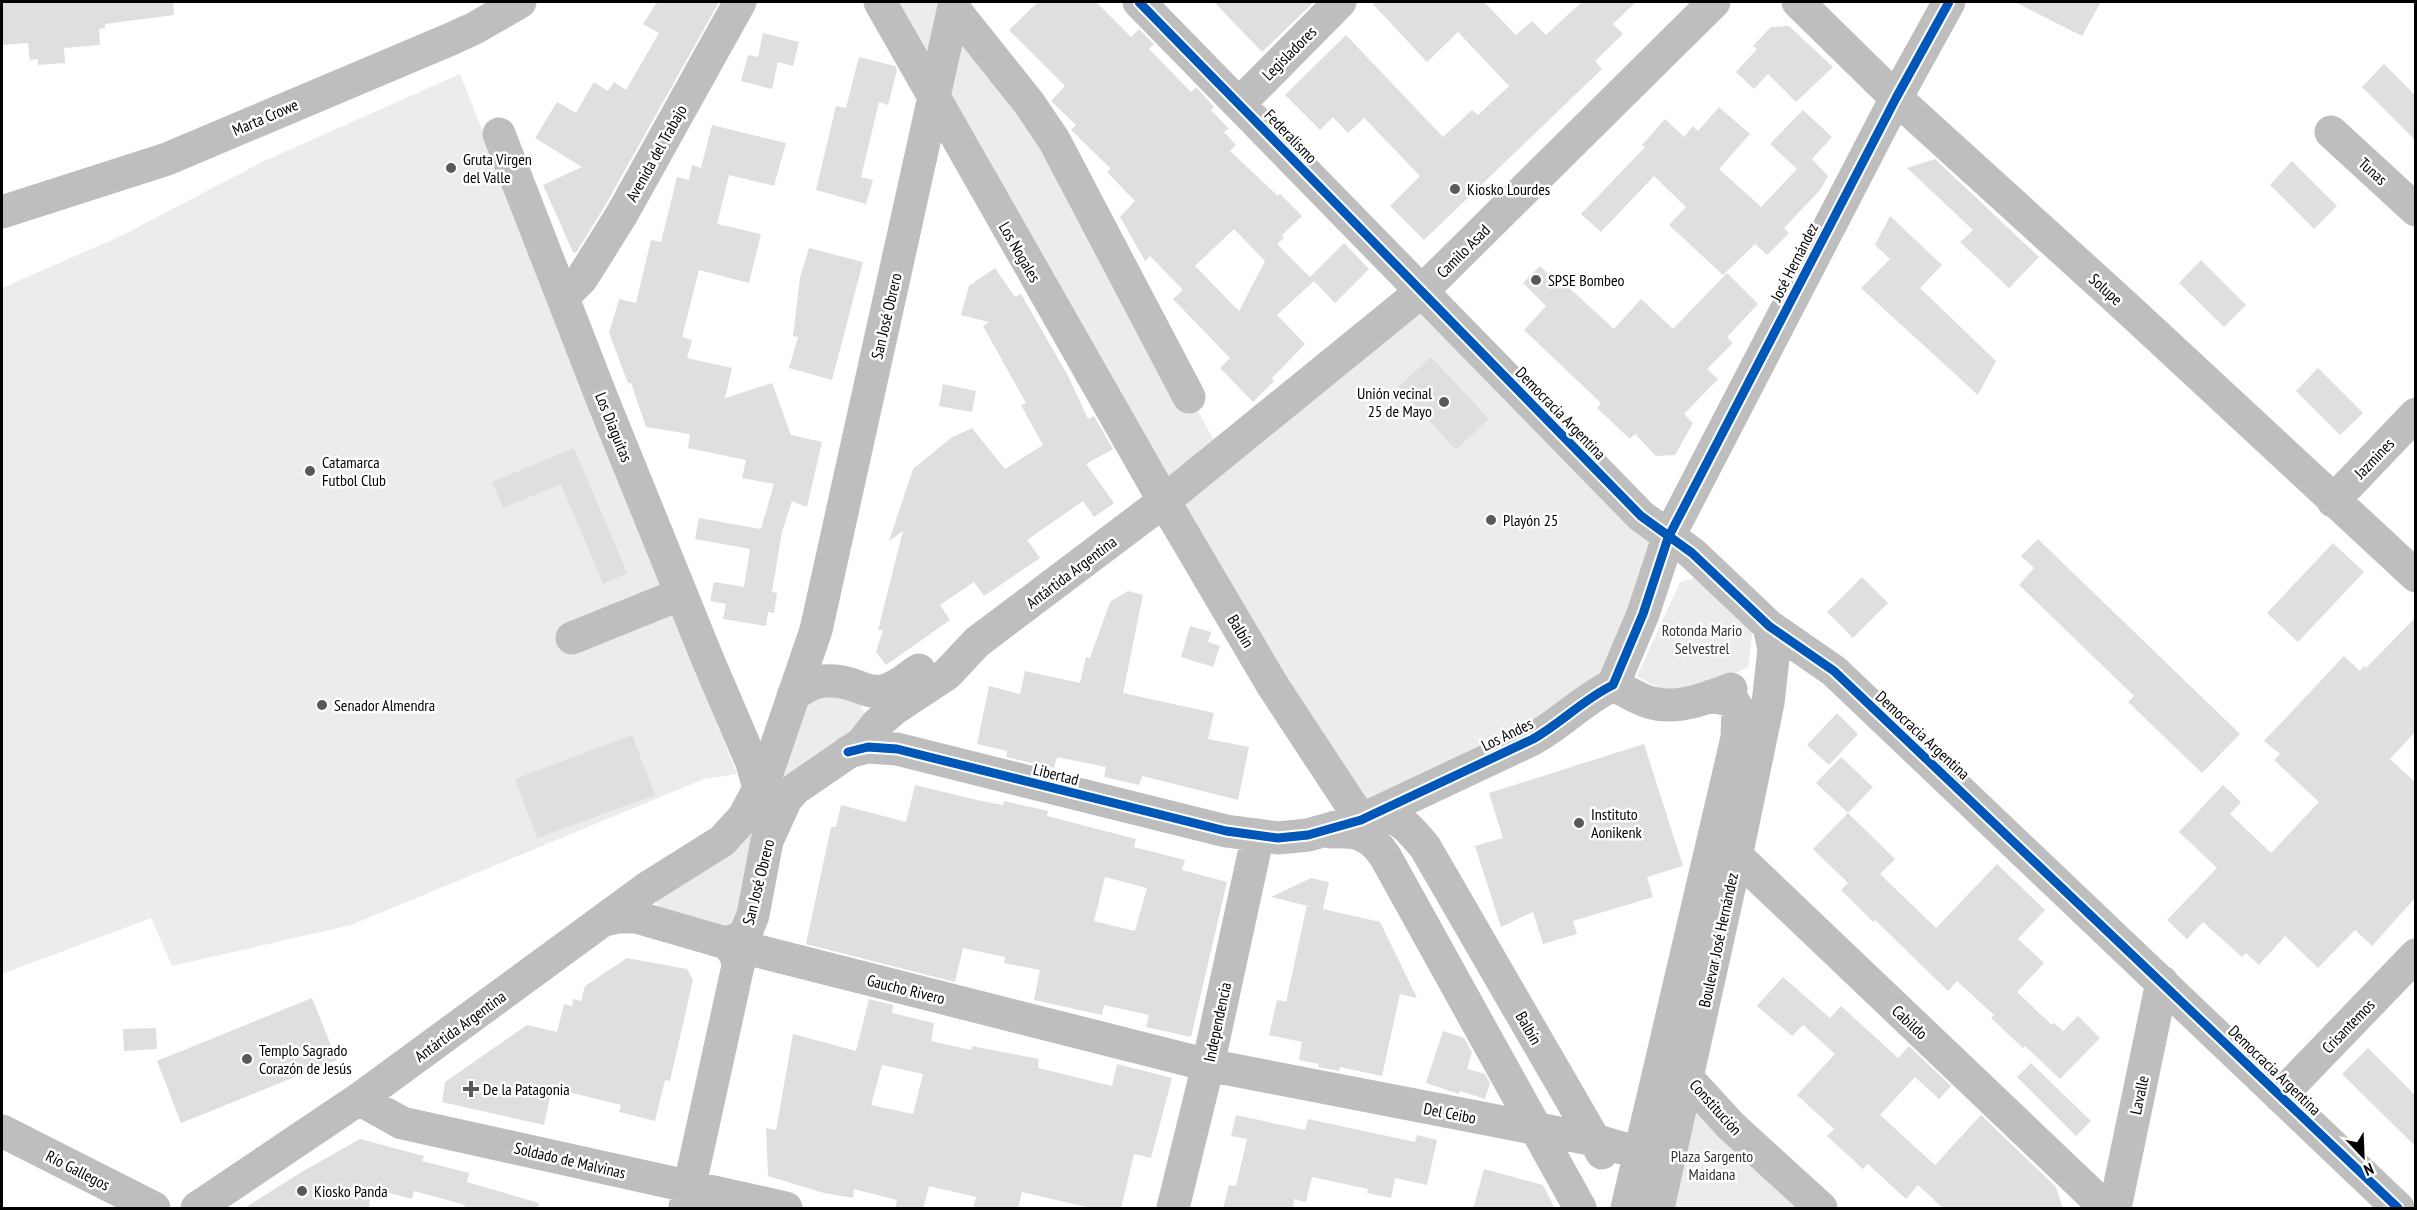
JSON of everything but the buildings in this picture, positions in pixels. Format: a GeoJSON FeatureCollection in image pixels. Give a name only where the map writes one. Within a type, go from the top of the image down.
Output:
{"type":"FeatureCollection","features":[{"type":"Feature","properties":{"kind":"street","name":"Marta Crowe"},"geometry":{"type":"LineString","coordinates":[[2,212],[167,159],[451,39],[520,2]]}},
{"type":"Feature","properties":{"kind":"street","name":"Avenida del Trabajo"},"geometry":{"type":"LineString","coordinates":[[563,297],[582,278],[622,214],[740,2]]}},
{"type":"Feature","properties":{"kind":"street","name":"Los Nogales"},"geometry":{"type":"LineString","coordinates":[[880,2],[1164,501]]}},
{"type":"Feature","properties":{"kind":"street","name":"Federalismo"},"geometry":{"type":"LineString","coordinates":[[1139,2],[1422,291]]}},
{"type":"Feature","properties":{"kind":"street","name":"Legisladores"},"geometry":{"type":"LineString","coordinates":[[1239,104],[1340,2]]}},
{"type":"Feature","properties":{"kind":"street","name":"Camilo Asad"},"geometry":{"type":"LineString","coordinates":[[1164,501],[1422,291],[1714,2]]}},
{"type":"Feature","properties":{"kind":"street","name":"Solupe"},"geometry":{"type":"LineString","coordinates":[[1798,2],[1896,98],[2126,307],[2415,576]]}},
{"type":"Feature","properties":{"kind":"street","name":"José Hernández"},"geometry":{"type":"LineString","coordinates":[[1668,538],[1948,2]]}},
{"type":"Feature","properties":{"kind":"street","name":"San José Obrero"},"geometry":{"type":"LineString","coordinates":[[722,842],[744,817],[767,773],[816,630],[935,101],[954,5]]}},
{"type":"Feature","properties":{"kind":"street"},"geometry":{"type":"LineString","coordinates":[[954,5],[1029,103],[1054,140],[1189,397]]}},
{"type":"Feature","properties":{"kind":"street","name":"Tunas"},"geometry":{"type":"LineString","coordinates":[[2331,132],[2415,210]]}},
{"type":"Feature","properties":{"kind":"street","name":"Los Diaguitas"},"geometry":{"type":"LineString","coordinates":[[499,134],[681,594],[752,764],[759,788]]}},
{"type":"Feature","properties":{"kind":"street","name":"Democracia Argentina"},"geometry":{"type":"LineString","coordinates":[[1422,291],[1641,516],[1692,554],[1769,627],[1834,671],[2398,1209]]}},
{"type":"Feature","properties":{"kind":"street","name":"Jazmines"},"geometry":{"type":"LineString","coordinates":[[2333,501],[2415,414]]}},
{"type":"Feature","properties":{"kind":"street","name":"Antártida Argentina"},"geometry":{"type":"LineString","coordinates":[[877,724],[903,702],[947,674],[977,642],[1164,501]]}},
{"type":"Feature","properties":{"kind":"street","name":"Balbín"},"geometry":{"type":"LineString","coordinates":[[1164,501],[1273,686],[1381,813],[1408,827],[1425,848],[1595,1140],[1637,1206]]}},
{"type":"Feature","properties":{"kind":"street"},"geometry":{"type":"LineString","coordinates":[[1668,538],[1643,614],[1613,685],[1652,703],[1675,704],[1711,696],[1770,671],[1797,665],[1813,665],[1834,671]]}},
{"type":"Feature","properties":{"kind":"street"},"geometry":{"type":"LineString","coordinates":[[572,638],[681,594]]}},
{"type":"Feature","properties":{"kind":"street","name":"Boulevar José Hernández"},"geometry":{"type":"LineString","coordinates":[[1637,1206],[1639,1151],[1664,1054],[1768,703],[1774,649],[1769,627]]}},
{"type":"Feature","properties":{"kind":"street","name":"San José Obrero"},"geometry":{"type":"LineString","coordinates":[[816,630],[819,669],[824,674],[853,686]]}},
{"type":"Feature","properties":{"kind":"street","name":"Antártida Argentina"},"geometry":{"type":"LineString","coordinates":[[733,719],[754,726],[762,726],[790,707],[807,685],[815,682],[881,691],[938,658],[977,642]]}},
{"type":"Feature","properties":{"kind":"street","name":"Los Andes"},"geometry":{"type":"LineString","coordinates":[[1258,835],[1278,838],[1320,832],[1381,813],[1541,735],[1556,726],[1598,692],[1613,685]]}},
{"type":"Feature","properties":{"kind":"street"},"geometry":{"type":"LineString","coordinates":[[853,686],[872,704],[877,724],[886,740],[897,749]]}},
{"type":"Feature","properties":{"kind":"street","name":"Boulevar José Hernández"},"geometry":{"type":"LineString","coordinates":[[1637,1206],[1677,1123],[1688,1077],[1725,846],[1739,722],[1738,709],[1733,701],[1711,696]]}},
{"type":"Feature","properties":{"kind":"street","name":"San José Obrero"},"geometry":{"type":"LineString","coordinates":[[726,943],[741,938],[747,930],[753,915],[767,842],[786,799],[795,789],[861,743],[877,724]]}},
{"type":"Feature","properties":{"kind":"street","name":"Libertad"},"geometry":{"type":"LineString","coordinates":[[848,752],[868,747],[897,749],[1226,831],[1258,835]]}},
{"type":"Feature","properties":{"kind":"street"},"geometry":{"type":"LineString","coordinates":[[1425,848],[1419,811],[1422,798],[1431,787]]}},
{"type":"Feature","properties":{"kind":"street"},"geometry":{"type":"LineString","coordinates":[[1381,813],[1394,869]]}},
{"type":"Feature","properties":{"kind":"street"},"geometry":{"type":"LineString","coordinates":[[1320,832],[1354,832],[1370,838],[1394,869],[1580,1209]]}},
{"type":"Feature","properties":{"kind":"street","name":"Independencia"},"geometry":{"type":"LineString","coordinates":[[1173,1209],[1208,1065],[1258,835]]}},
{"type":"Feature","properties":{"kind":"street","name":"Antártida Argentina"},"geometry":{"type":"LineString","coordinates":[[197,1209],[359,1100],[647,888],[722,842]]}},
{"type":"Feature","properties":{"kind":"street","name":"Cabildo"},"geometry":{"type":"LineString","coordinates":[[1725,846],[2106,1209]]}},
{"type":"Feature","properties":{"kind":"street"},"geometry":{"type":"LineString","coordinates":[[647,888],[641,905],[650,921]]}},
{"type":"Feature","properties":{"kind":"street","name":"Gaucho Rivero"},"geometry":{"type":"LineString","coordinates":[[604,920],[627,917],[650,921],[726,943],[1208,1065]]}},
{"type":"Feature","properties":{"kind":"street","name":"San José Obrero"},"geometry":{"type":"LineString","coordinates":[[688,1198],[738,966],[733,949],[726,943]]}},
{"type":"Feature","properties":{"kind":"street","name":"Crisantemos"},"geometry":{"type":"LineString","coordinates":[[2280,1096],[2415,956]]}},
{"type":"Feature","properties":{"kind":"street","name":"Lavalle"},"geometry":{"type":"LineString","coordinates":[[2115,1209],[2162,982]]}},
{"type":"Feature","properties":{"kind":"street","name":"Constitución"},"geometry":{"type":"LineString","coordinates":[[1664,1054],[1688,1077],[1731,1126],[1821,1209]]}},
{"type":"Feature","properties":{"kind":"street","name":"Del Ceibo"},"geometry":{"type":"LineString","coordinates":[[1208,1065],[1595,1140],[1639,1151]]}},
{"type":"Feature","properties":{"kind":"street","name":"Soldado de Malvinas"},"geometry":{"type":"LineString","coordinates":[[359,1100],[402,1123],[688,1198],[786,1209]]}},
{"type":"Feature","properties":{"kind":"street"},"geometry":{"type":"LineString","coordinates":[[1639,1151],[1654,1152],[1660,1149],[1677,1123]]}},
{"type":"Feature","properties":{"kind":"street","name":"Río Gallegos"},"geometry":{"type":"LineString","coordinates":[[2,1131],[154,1209]]}},
{"type":"Feature","properties":{"kind":"green space"},"geometry":{"type":"Polygon","coordinates":[[[879,2],[955,2],[1029,103],[1221,453],[1422,291],[1668,538],[1613,685],[1361,820],[879,2]]]}},
{"type":"Feature","properties":{"kind":"green space","name":"Catamarca Futbol Club"},"geometry":{"type":"Polygon","coordinates":[[[460,74],[737,774],[704,779],[351,925],[172,966],[151,918],[2,974],[2,288],[121,236],[264,161],[460,74]]]}},
{"type":"Feature","properties":{"kind":"green space","name":"Rotonda Mario Selvestrel"},"geometry":{"type":"Polygon","coordinates":[[[1701,576],[1753,627],[1748,667],[1697,687],[1676,690],[1659,688],[1637,676],[1680,582],[1701,576]]]}},
{"type":"Feature","properties":{"kind":"green space"},"geometry":{"type":"Polygon","coordinates":[[[809,694],[859,700],[866,718],[863,731],[805,769],[737,927],[662,916],[655,900],[680,881],[809,694]]]}},
{"type":"Feature","properties":{"kind":"green space","name":"Plaza Sargento Maidana"},"geometry":{"type":"Polygon","coordinates":[[[1688,1077],[1821,1208],[1658,1208],[1688,1077]]]}},
{"type":"Feature","properties":{"kind":"cycle path"},"geometry":{"type":"LineString","coordinates":[[1139,2],[1641,516],[1692,553],[1769,626],[1834,671],[2398,1208]]}},
{"type":"Feature","properties":{"kind":"cycle path"},"geometry":{"type":"LineString","coordinates":[[848,752],[868,747],[897,749],[1226,831],[1278,838],[1308,835],[1361,820],[1543,733],[1592,697],[1613,685],[1643,614],[1668,538],[1896,98],[1949,2]]}},
{"type":"Feature","properties":{"kind":"place","name":"Gruta Virgen del Valle"},"geometry":{"type":"Point","coordinates":[451,168]}},
{"type":"Feature","properties":{"kind":"place","name":"Kiosko Lourdes"},"geometry":{"type":"Point","coordinates":[1455,189]}},
{"type":"Feature","properties":{"kind":"place","name":"SPSE Bombeo"},"geometry":{"type":"Point","coordinates":[1536,280]}},
{"type":"Feature","properties":{"kind":"place","name":"Unión vecinal 25 de Mayo"},"geometry":{"type":"Point","coordinates":[1444,402]}},
{"type":"Feature","properties":{"kind":"place","name":"Catamarca Futbol Club"},"geometry":{"type":"Point","coordinates":[310,471]}},
{"type":"Feature","properties":{"kind":"place","name":"Playón 25"},"geometry":{"type":"Point","coordinates":[1491,520]}},
{"type":"Feature","properties":{"kind":"place","name":"Senador Almendra"},"geometry":{"type":"Point","coordinates":[322,705]}},
{"type":"Feature","properties":{"kind":"place","name":"Instituto Aonikenk"},"geometry":{"type":"Point","coordinates":[1579,823]}},
{"type":"Feature","properties":{"kind":"place","name":"Templo Sagrado Corazón de Jesús"},"geometry":{"type":"Point","coordinates":[247,1059]}},
{"type":"Feature","properties":{"kind":"place","name":"De la Patagonia"},"geometry":{"type":"Point","coordinates":[471,1089]}},
{"type":"Feature","properties":{"kind":"place","name":"Kiosko Panda"},"geometry":{"type":"Point","coordinates":[302,1191]}}]}
